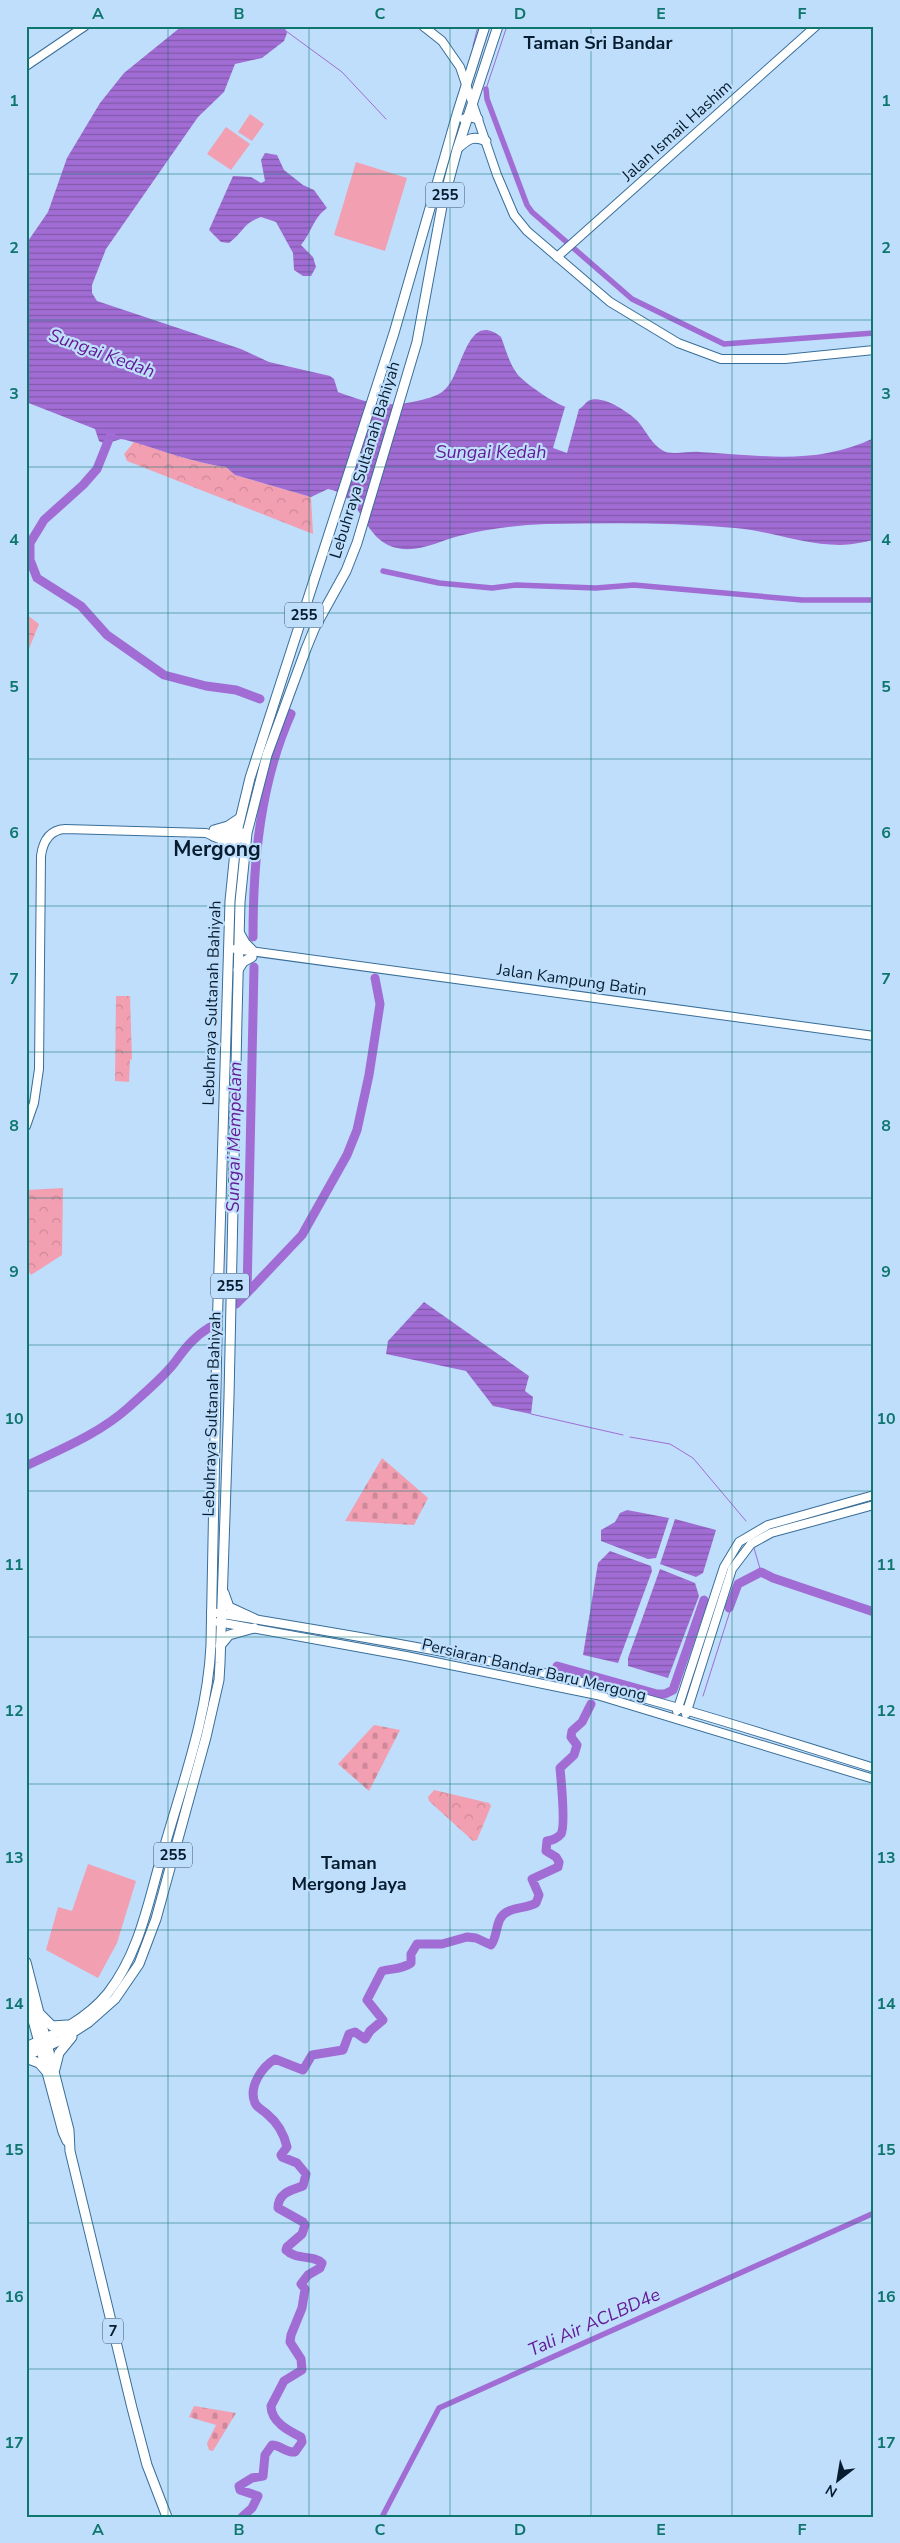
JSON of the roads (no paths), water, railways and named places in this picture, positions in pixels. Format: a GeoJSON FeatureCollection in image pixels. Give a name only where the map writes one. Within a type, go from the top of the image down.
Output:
{"type":"FeatureCollection","features":[{"type":"Feature","properties":{"kind":"main road","name":"Lebuhraya Sultanah Bahiyah"},"geometry":{"type":"LineString","coordinates":[[26,2057],[43,2044],[74,2028],[115,1999],[139,1964],[146,1950],[206,1737],[219,1680],[220,1646],[216,1617],[221,1179],[229,953],[236,835],[268,718],[331,532],[423,240],[454,126],[485,26]]}},
{"type":"Feature","properties":{"kind":"main road","name":"Lebuhraya Sultanah Bahiyah"},"geometry":{"type":"LineString","coordinates":[[74,2028],[107,1994],[137,1945],[206,1694],[211,1661],[222,1583],[238,972],[246,836],[259,780],[278,722],[312,634],[346,571],[357,543],[417,342],[442,206],[457,150],[472,99],[498,26]]}},
{"type":"Feature","properties":{"kind":"main road"},"geometry":{"type":"LineString","coordinates":[[454,126],[467,117],[478,119]]}},
{"type":"Feature","properties":{"kind":"main road"},"geometry":{"type":"LineString","coordinates":[[457,150],[469,138],[479,138],[486,141]]}},
{"type":"Feature","properties":{"kind":"main road"},"geometry":{"type":"LineString","coordinates":[[211,833],[228,826],[240,818]]}},
{"type":"Feature","properties":{"kind":"main road"},"geometry":{"type":"LineString","coordinates":[[211,833],[229,842],[234,852]]}},
{"type":"Feature","properties":{"kind":"main road"},"geometry":{"type":"LineString","coordinates":[[238,972],[243,962],[252,954],[240,932]]}},
{"type":"Feature","properties":{"kind":"main road"},"geometry":{"type":"LineString","coordinates":[[221,1179],[234,1180]]}},
{"type":"Feature","properties":{"kind":"main road"},"geometry":{"type":"LineString","coordinates":[[222,1583],[225,1600],[229,1607],[254,1624]]}},
{"type":"Feature","properties":{"kind":"main road"},"geometry":{"type":"LineString","coordinates":[[220,1646],[229,1636],[254,1624]]}},
{"type":"Feature","properties":{"kind":"main road","name":"7"},"geometry":{"type":"LineString","coordinates":[[26,1962],[36,2015],[68,2130],[69,2143],[132,2408],[147,2466],[167,2517]]}},
{"type":"Feature","properties":{"kind":"main road","name":"7"},"geometry":{"type":"LineString","coordinates":[[26,1994],[36,2015]]}},
{"type":"Feature","properties":{"kind":"main road"},"geometry":{"type":"LineString","coordinates":[[26,2042],[36,2015],[52,2026],[74,2028],[51,2072],[40,2063],[26,2057]]}},
{"type":"Feature","properties":{"kind":"main road","name":"Lebuhraya Sultanah Bahiyah"},"geometry":{"type":"LineString","coordinates":[[26,2047],[43,2044]]}},
{"type":"Feature","properties":{"kind":"street"},"geometry":{"type":"LineString","coordinates":[[26,66],[86,26]]}},
{"type":"Feature","properties":{"kind":"street"},"geometry":{"type":"LineString","coordinates":[[423,26],[442,41],[456,58],[467,82],[478,119],[514,215],[528,231],[557,257],[622,310],[678,343],[714,358],[731,360],[784,359],[874,350]]}},
{"type":"Feature","properties":{"kind":"street","name":"Jalan Ismail Hashim"},"geometry":{"type":"LineString","coordinates":[[557,257],[816,26]]}},
{"type":"Feature","properties":{"kind":"street"},"geometry":{"type":"LineString","coordinates":[[26,1126],[34,1103],[39,1069],[41,856],[46,841],[52,833],[65,830],[211,833],[246,836]]}},
{"type":"Feature","properties":{"kind":"street","name":"Jalan Kampung Batin"},"geometry":{"type":"LineString","coordinates":[[229,953],[265,955],[470,980],[874,1036]]}},
{"type":"Feature","properties":{"kind":"street"},"geometry":{"type":"LineString","coordinates":[[675,1718],[724,1567],[739,1542],[768,1525],[874,1495]]}},
{"type":"Feature","properties":{"kind":"street"},"geometry":{"type":"LineString","coordinates":[[684,1720],[732,1569],[746,1548],[771,1533],[874,1505]]}},
{"type":"Feature","properties":{"kind":"street","name":"Persiaran Bandar Baru Mergong"},"geometry":{"type":"LineString","coordinates":[[216,1617],[598,1695],[874,1779]]}},
{"type":"Feature","properties":{"kind":"street","name":"Persiaran Bandar Baru Mergong"},"geometry":{"type":"LineString","coordinates":[[254,1624],[332,1631],[536,1672],[678,1707],[874,1768]]}},
{"type":"Feature","properties":{"kind":"water","name":"Sungai Kedah"},"geometry":{"type":"Polygon","coordinates":[[[182,26],[284,26],[287,33],[284,41],[262,58],[235,64],[224,92],[198,117],[106,249],[92,285],[92,293],[97,301],[241,349],[269,362],[330,376],[334,379],[338,392],[376,403],[395,404],[417,401],[430,398],[442,392],[449,385],[472,338],[480,332],[489,331],[501,337],[518,375],[538,391],[557,403],[573,409],[579,409],[588,401],[594,399],[613,404],[635,418],[655,445],[665,452],[788,457],[809,456],[852,447],[874,438],[874,540],[840,545],[711,526],[640,523],[546,524],[480,531],[421,548],[397,548],[385,543],[376,536],[357,509],[340,493],[328,489],[311,497],[235,475],[226,467],[188,459],[126,440],[121,439],[105,444],[99,441],[95,429],[26,402],[26,244],[48,212],[67,158],[100,103],[124,73],[182,26]]]}},
{"type":"Feature","properties":{"kind":"water"},"geometry":{"type":"Polygon","coordinates":[[[265,153],[277,155],[284,170],[303,185],[314,190],[327,208],[319,216],[301,245],[313,257],[316,267],[311,276],[303,276],[294,270],[293,253],[276,222],[261,217],[246,225],[229,243],[221,242],[209,230],[233,176],[251,177],[261,183],[265,181],[261,160],[265,153]]]}},
{"type":"Feature","properties":{"kind":"water"},"geometry":{"type":"Polygon","coordinates":[[[424,1302],[529,1376],[525,1391],[533,1397],[531,1414],[493,1406],[466,1371],[386,1354],[388,1341],[424,1302]]]}},
{"type":"Feature","properties":{"kind":"water"},"geometry":{"type":"Polygon","coordinates":[[[627,1510],[669,1518],[656,1558],[648,1559],[601,1541],[601,1530],[615,1522],[620,1513],[627,1510]]]}},
{"type":"Feature","properties":{"kind":"water"},"geometry":{"type":"Polygon","coordinates":[[[675,1519],[716,1530],[703,1573],[696,1577],[660,1564],[675,1519]]]}},
{"type":"Feature","properties":{"kind":"water"},"geometry":{"type":"Polygon","coordinates":[[[610,1551],[651,1566],[652,1571],[618,1663],[583,1655],[598,1563],[610,1551]]]}},
{"type":"Feature","properties":{"kind":"water"},"geometry":{"type":"Polygon","coordinates":[[[660,1569],[695,1583],[699,1596],[668,1678],[628,1666],[628,1658],[660,1569]]]}},
{"type":"Feature","properties":{"kind":"waterway"},"geometry":{"type":"LineString","coordinates":[[473,46],[478,26]]}},
{"type":"Feature","properties":{"kind":"waterway"},"geometry":{"type":"LineString","coordinates":[[486,89],[507,26]]}},
{"type":"Feature","properties":{"kind":"waterway"},"geometry":{"type":"LineString","coordinates":[[286,31],[342,72],[386,119]]}},
{"type":"Feature","properties":{"kind":"waterway"},"geometry":{"type":"LineString","coordinates":[[486,89],[487,99],[527,205],[532,212],[632,299],[724,344],[874,333]]}},
{"type":"Feature","properties":{"kind":"waterway","name":"Sungai Mempelam"},"geometry":{"type":"LineString","coordinates":[[111,434],[97,469],[83,485],[44,520],[30,543],[30,560],[37,578],[81,606],[107,635],[164,675],[206,686],[236,690],[260,699]]}},
{"type":"Feature","properties":{"kind":"waterway"},"geometry":{"type":"LineString","coordinates":[[383,571],[439,583],[492,588],[516,585],[596,588],[634,585],[802,600],[874,600]]}},
{"type":"Feature","properties":{"kind":"waterway","name":"Sungai Mempelam"},"geometry":{"type":"LineString","coordinates":[[253,937],[253,909],[260,823],[272,767],[280,740],[291,714],[289,713]]}},
{"type":"Feature","properties":{"kind":"waterway","name":"Sungai Mempelam"},"geometry":{"type":"LineString","coordinates":[[236,1304],[247,1293],[254,967]]}},
{"type":"Feature","properties":{"kind":"waterway"},"geometry":{"type":"LineString","coordinates":[[247,1293],[302,1235],[347,1155],[357,1130],[369,1075],[380,1004],[375,978]]}},
{"type":"Feature","properties":{"kind":"waterway","name":"Sungai Mempelam"},"geometry":{"type":"LineString","coordinates":[[26,1466],[79,1440],[117,1417],[159,1379],[191,1343],[210,1327]]}},
{"type":"Feature","properties":{"kind":"waterway"},"geometry":{"type":"LineString","coordinates":[[531,1414],[623,1435]]}},
{"type":"Feature","properties":{"kind":"waterway"},"geometry":{"type":"LineString","coordinates":[[630,1437],[670,1444],[693,1458],[746,1521]]}},
{"type":"Feature","properties":{"kind":"waterway"},"geometry":{"type":"LineString","coordinates":[[754,1548],[761,1572]]}},
{"type":"Feature","properties":{"kind":"waterway"},"geometry":{"type":"LineString","coordinates":[[729,1608],[738,1584],[761,1572],[773,1578],[874,1612]]}},
{"type":"Feature","properties":{"kind":"waterway"},"geometry":{"type":"LineString","coordinates":[[560,1670],[557,1666],[657,1694],[665,1694],[673,1690],[704,1600]]}},
{"type":"Feature","properties":{"kind":"waterway"},"geometry":{"type":"LineString","coordinates":[[703,1696],[731,1608]]}},
{"type":"Feature","properties":{"kind":"waterway"},"geometry":{"type":"LineString","coordinates":[[242,2517],[252,2508],[258,2496],[240,2490],[239,2486],[252,2478],[263,2476],[265,2455],[272,2445],[295,2452],[302,2442],[301,2437],[286,2429],[277,2421],[271,2406],[284,2381],[302,2370],[301,2359],[290,2342],[291,2335],[302,2308],[305,2289],[301,2284],[308,2275],[320,2268],[322,2263],[318,2260],[295,2255],[286,2250],[302,2234],[305,2225],[278,2208],[280,2199],[286,2193],[303,2186],[306,2174],[297,2163],[282,2157],[281,2155],[287,2147],[284,2138],[274,2121],[256,2105],[253,2097],[255,2084],[261,2072],[275,2059],[303,2070],[312,2055],[343,2050],[349,2034],[355,2032],[365,2039],[370,2031],[383,2020],[367,2000],[382,1971],[400,1968],[411,1963],[411,1954],[417,1944],[442,1944],[467,1937],[476,1938],[491,1945],[501,1917],[504,1914],[536,1903],[539,1895],[532,1879],[558,1867],[559,1862],[556,1857],[546,1851],[547,1841],[558,1837],[562,1829],[563,1802],[560,1768],[574,1755],[577,1745],[571,1737],[572,1731],[582,1722],[591,1704]]}},
{"type":"Feature","properties":{"kind":"waterway","name":"Tali Air ACLBD4e"},"geometry":{"type":"LineString","coordinates":[[382,2517],[439,2408],[874,2213]]}},
{"type":"Feature","properties":{"kind":"district","name":"Taman Sri Bandar"},"geometry":{"type":"Point","coordinates":[598,43]}},
{"type":"Feature","properties":{"kind":"district","name":"Mergong"},"geometry":{"type":"Point","coordinates":[217,849]}},
{"type":"Feature","properties":{"kind":"district","name":"Taman Mergong Jaya"},"geometry":{"type":"Point","coordinates":[349,1874]}}]}
